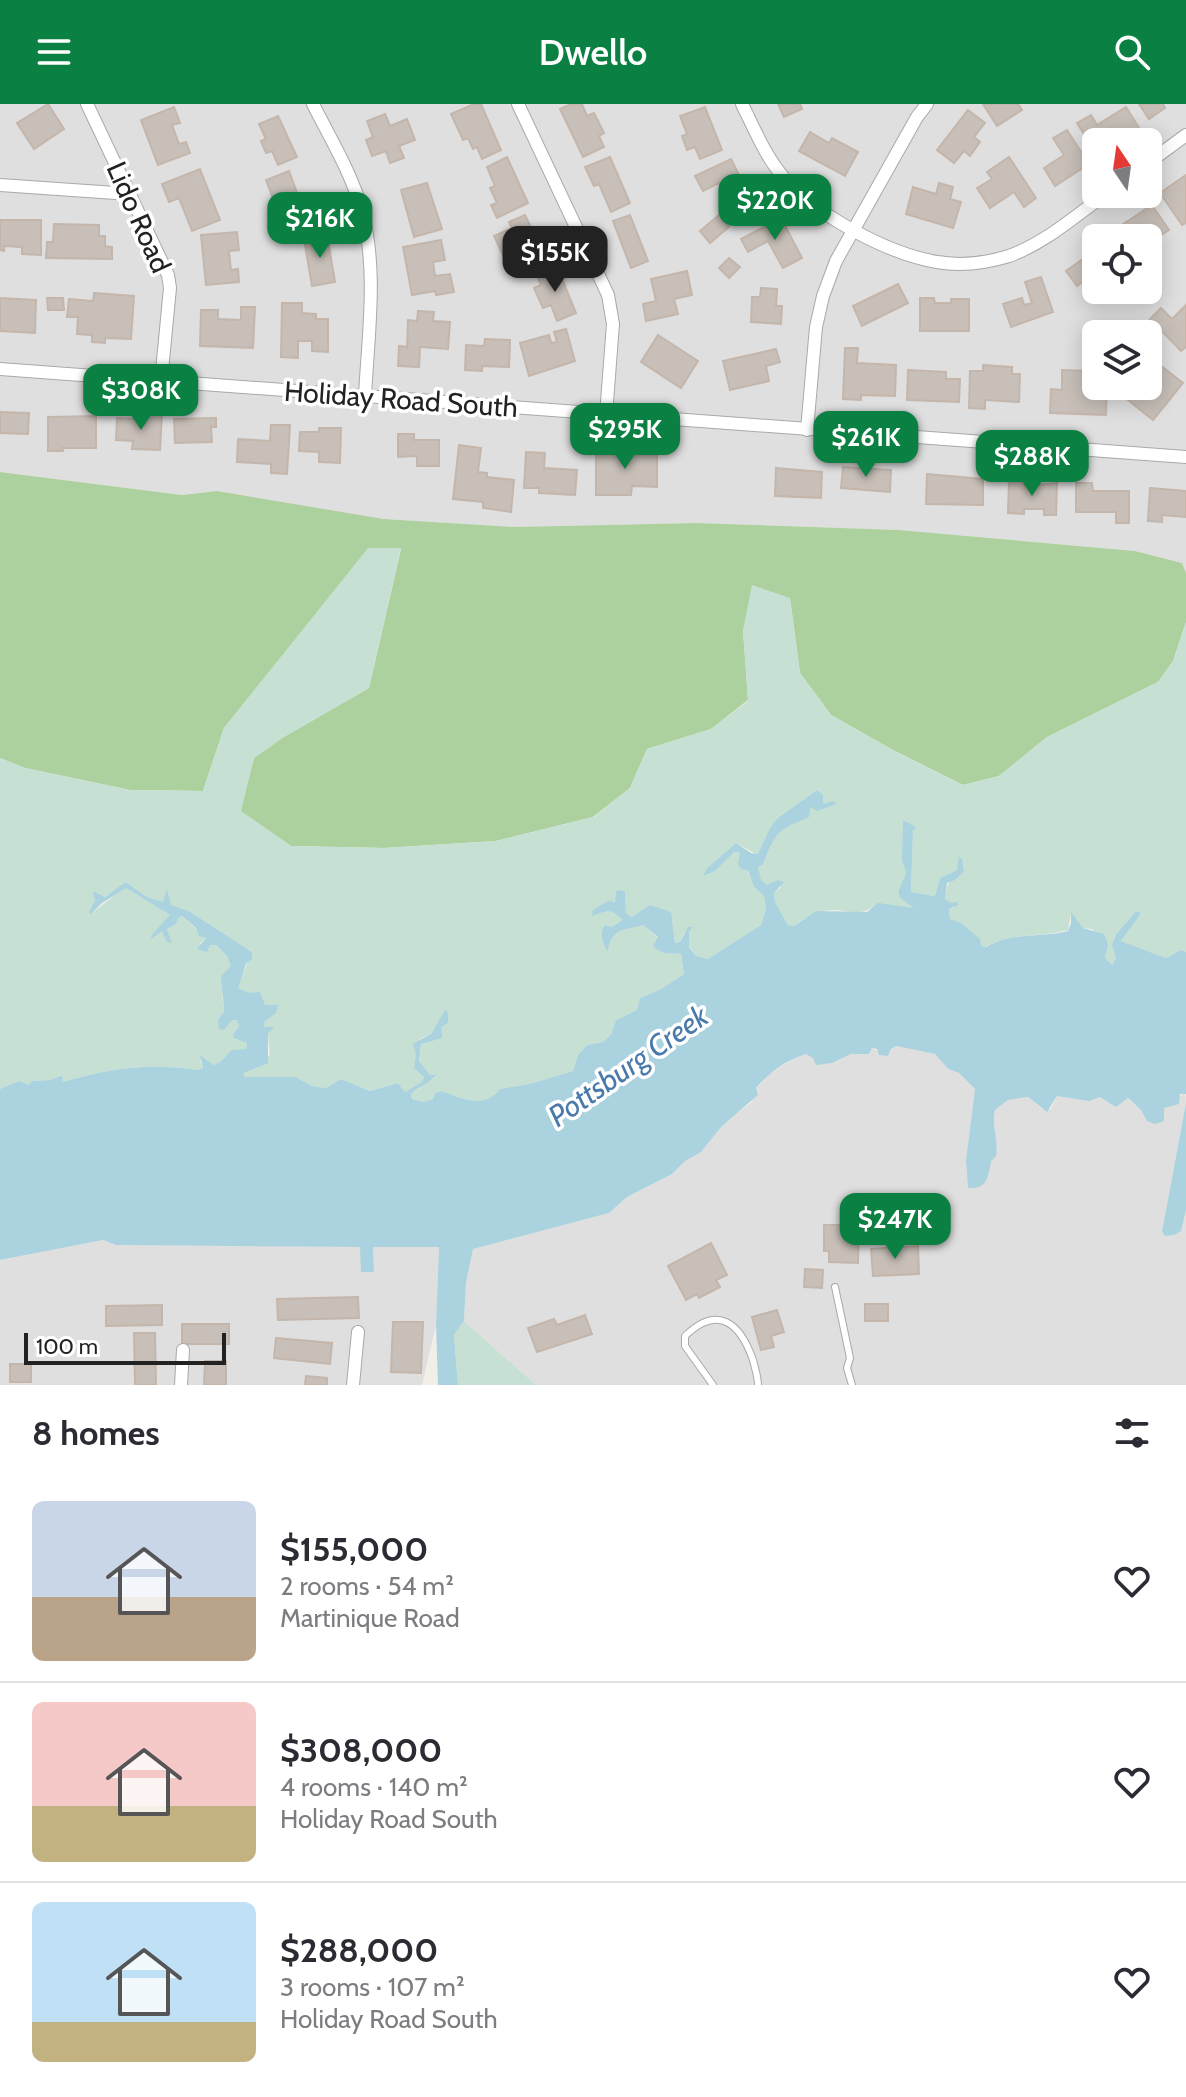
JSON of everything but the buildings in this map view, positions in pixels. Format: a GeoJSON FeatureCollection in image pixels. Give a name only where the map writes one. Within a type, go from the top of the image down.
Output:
{"type":"FeatureCollection","features":[{"type":"Feature","properties":{"kind":"street","name":"Lido Road"},"geometry":{"type":"LineString","coordinates":[[87,104],[168,275],[170,288],[161,381]]}},
{"type":"Feature","properties":{"kind":"street"},"geometry":{"type":"LineString","coordinates":[[313,104],[362,210],[371,279],[365,396]]}},
{"type":"Feature","properties":{"kind":"street"},"geometry":{"type":"LineString","coordinates":[[518,104],[608,295],[613,324],[606,415]]}},
{"type":"Feature","properties":{"kind":"street"},"geometry":{"type":"LineString","coordinates":[[742,104],[768,158],[785,180],[817,207],[854,230],[920,258],[961,264],[984,262],[1024,250],[1087,208]]}},
{"type":"Feature","properties":{"kind":"street"},"geometry":{"type":"LineString","coordinates":[[807,430],[816,327],[836,261],[927,104]]}},
{"type":"Feature","properties":{"kind":"street"},"geometry":{"type":"LineString","coordinates":[[1162,153],[1186,135]]}},
{"type":"Feature","properties":{"kind":"street"},"geometry":{"type":"LineString","coordinates":[[0,185],[130,194]]}},
{"type":"Feature","properties":{"kind":"street","name":"Holiday Road South"},"geometry":{"type":"LineString","coordinates":[[0,369],[1186,457]]}},
{"type":"Feature","properties":{"kind":"street"},"geometry":{"type":"LineString","coordinates":[[353,1385],[358,1332]]}},
{"type":"Feature","properties":{"kind":"street"},"geometry":{"type":"LineString","coordinates":[[181,1385],[183,1350]]}},
{"type":"Feature","properties":{"kind":"lane"},"geometry":{"type":"LineString","coordinates":[[835,1287],[850,1358],[847,1368],[852,1385]]}},
{"type":"Feature","properties":{"kind":"lane"},"geometry":{"type":"LineString","coordinates":[[713,1385],[685,1346],[685,1336],[705,1322],[720,1319],[728,1321],[738,1331],[749,1349],[758,1385]]}},
{"type":"Feature","properties":{"kind":"shaded area"},"geometry":{"type":"Polygon","coordinates":[[[0,104],[1186,104],[1186,573],[1182,563],[1135,551],[899,530],[696,523],[514,527],[384,519],[217,491],[182,495],[0,472],[0,104]]]}},
{"type":"Feature","properties":{"kind":"shaded area"},"geometry":{"type":"Polygon","coordinates":[[[896,1046],[935,1054],[948,1069],[959,1073],[975,1089],[966,1160],[989,1177],[991,1160],[997,1149],[993,1119],[995,1110],[1008,1100],[1028,1097],[1042,1109],[1051,1109],[1057,1096],[1089,1100],[1100,1097],[1127,1098],[1141,1110],[1147,1121],[1163,1113],[1164,1107],[1185,1093],[1186,1103],[1162,1230],[1181,1231],[1186,1210],[1186,1385],[536,1385],[464,1321],[466,1283],[473,1249],[609,1213],[627,1197],[672,1174],[685,1161],[701,1152],[721,1126],[752,1102],[756,1089],[769,1074],[797,1057],[806,1054],[832,1063],[851,1054],[869,1054],[872,1048],[888,1056],[896,1046]]]}},
{"type":"Feature","properties":{"kind":"shaded area"},"geometry":{"type":"Polygon","coordinates":[[[103,1240],[117,1245],[361,1247],[361,1271],[374,1271],[373,1247],[439,1247],[436,1325],[422,1385],[0,1385],[0,1260],[103,1240]]]}},
{"type":"Feature","properties":{"kind":"green space"},"geometry":{"type":"Polygon","coordinates":[[[0,472],[182,495],[217,491],[384,519],[514,527],[696,523],[899,530],[1135,551],[1182,563],[1186,573],[1186,622],[1173,661],[1158,682],[1047,737],[999,776],[963,785],[831,715],[800,673],[790,598],[743,630],[748,700],[711,729],[647,749],[630,788],[593,817],[496,841],[384,848],[291,846],[240,811],[254,758],[282,738],[369,688],[401,549],[368,549],[224,728],[203,791],[130,790],[25,768],[0,758],[0,472]]]}},
{"type":"Feature","properties":{"kind":"green space"},"geometry":{"type":"Polygon","coordinates":[[[368,548],[401,548],[369,688],[282,738],[254,758],[241,811],[291,846],[384,848],[496,841],[594,817],[630,788],[647,749],[711,729],[748,701],[743,630],[752,585],[790,598],[800,673],[831,715],[963,785],[999,776],[1047,737],[1158,682],[1173,661],[1186,622],[1186,952],[1181,950],[1166,958],[1121,941],[1140,913],[1136,911],[1117,933],[1116,958],[1112,966],[1105,958],[1108,945],[1092,929],[1083,928],[1071,914],[1068,930],[1015,937],[980,946],[980,939],[950,919],[949,909],[955,907],[945,900],[945,895],[957,870],[940,878],[935,896],[911,892],[913,826],[904,844],[902,861],[906,873],[898,893],[900,898],[915,908],[872,907],[859,912],[830,910],[794,926],[788,925],[775,902],[774,893],[781,887],[778,881],[767,885],[760,880],[758,867],[763,865],[775,835],[783,827],[792,825],[810,807],[822,804],[817,790],[779,817],[758,855],[736,843],[707,868],[734,852],[740,853],[754,887],[764,896],[766,909],[761,925],[708,959],[696,956],[689,946],[692,928],[684,933],[680,942],[675,943],[672,920],[632,917],[626,913],[625,892],[601,913],[606,909],[615,912],[622,920],[612,927],[605,925],[608,951],[615,934],[643,925],[677,954],[681,954],[684,974],[640,998],[637,1010],[616,1020],[611,1034],[603,1042],[587,1045],[578,1055],[573,1071],[500,1089],[480,1101],[441,1091],[435,1093],[433,1099],[423,1102],[412,1099],[411,1094],[435,1077],[436,1074],[430,1075],[419,1062],[421,1044],[434,1039],[444,1016],[432,1033],[420,1039],[414,1068],[424,1076],[423,1082],[405,1092],[398,1083],[370,1091],[341,1079],[326,1088],[312,1086],[296,1077],[244,1078],[244,1073],[270,1055],[268,1034],[273,1027],[264,1027],[271,1015],[264,1006],[252,995],[237,988],[252,952],[189,911],[147,897],[126,882],[116,891],[95,901],[91,914],[125,887],[170,915],[153,939],[162,930],[171,943],[167,929],[182,916],[206,938],[200,944],[216,945],[232,966],[222,996],[224,1011],[218,1020],[238,1020],[239,1026],[233,1034],[247,1043],[246,1049],[226,1056],[213,1065],[200,1059],[203,1068],[197,1070],[129,1068],[63,1082],[61,1075],[50,1080],[32,1081],[30,1086],[19,1081],[0,1089],[0,758],[25,768],[130,790],[203,791],[224,728],[368,548]]]}},
{"type":"Feature","properties":{"kind":"green space"},"geometry":{"type":"Polygon","coordinates":[[[464,1321],[536,1385],[458,1385],[454,1335],[464,1321]]]}},
{"type":"Feature","properties":{"kind":"water","name":"Pottsburg Creek"},"geometry":{"type":"Polygon","coordinates":[[[817,790],[823,795],[823,804],[834,801],[836,804],[817,811],[810,807],[809,817],[778,834],[763,865],[758,867],[761,880],[767,885],[778,880],[784,882],[774,893],[775,902],[788,925],[794,926],[816,911],[867,912],[878,903],[914,908],[900,898],[898,892],[906,873],[902,861],[903,820],[917,828],[913,830],[911,892],[935,896],[940,878],[957,870],[959,857],[962,859],[964,871],[947,883],[945,899],[958,905],[949,909],[950,919],[961,923],[980,939],[981,946],[1016,937],[1068,931],[1071,912],[1083,928],[1104,934],[1108,945],[1105,958],[1112,965],[1116,958],[1112,945],[1117,933],[1136,911],[1141,913],[1121,941],[1166,958],[1181,950],[1186,952],[1186,1094],[1180,1094],[1179,1104],[1164,1108],[1164,1121],[1155,1124],[1147,1121],[1128,1098],[1116,1107],[1100,1097],[1089,1101],[1057,1096],[1047,1112],[1028,1097],[1008,1100],[995,1110],[997,1150],[988,1177],[979,1187],[968,1188],[966,1160],[975,1089],[959,1073],[948,1069],[935,1054],[896,1046],[888,1056],[879,1055],[877,1049],[872,1048],[869,1054],[851,1054],[832,1063],[816,1065],[813,1058],[806,1054],[778,1068],[761,1082],[756,1088],[758,1095],[721,1127],[701,1152],[685,1161],[672,1174],[627,1197],[609,1213],[473,1249],[466,1283],[464,1321],[454,1335],[458,1385],[438,1385],[436,1325],[439,1247],[373,1247],[374,1272],[361,1272],[360,1247],[116,1245],[103,1240],[0,1260],[0,1089],[19,1081],[29,1085],[32,1081],[50,1080],[62,1075],[63,1082],[130,1068],[197,1070],[203,1068],[200,1055],[213,1065],[232,1050],[246,1049],[247,1043],[234,1038],[233,1034],[239,1026],[237,1020],[232,1020],[224,1030],[219,1029],[218,1020],[224,1011],[221,976],[231,966],[227,956],[216,945],[210,945],[207,952],[197,949],[206,938],[199,936],[196,928],[182,916],[167,929],[172,943],[167,942],[162,931],[152,939],[151,936],[170,915],[126,888],[91,914],[89,912],[95,901],[93,891],[105,897],[126,882],[147,897],[163,902],[167,889],[171,905],[189,911],[252,952],[252,959],[246,964],[238,988],[249,993],[260,992],[265,1005],[278,1005],[276,1013],[265,1021],[264,1027],[274,1027],[268,1034],[268,1063],[244,1073],[244,1077],[296,1077],[312,1086],[326,1088],[341,1079],[370,1091],[398,1083],[405,1092],[422,1082],[424,1077],[414,1068],[416,1055],[413,1044],[432,1033],[445,1010],[448,1012],[448,1023],[441,1027],[442,1038],[421,1044],[419,1061],[430,1075],[437,1074],[411,1094],[412,1099],[423,1102],[433,1099],[435,1093],[441,1091],[480,1101],[500,1089],[573,1071],[578,1055],[587,1045],[603,1042],[611,1034],[616,1020],[637,1010],[640,998],[684,974],[681,954],[666,953],[653,946],[658,937],[643,925],[615,934],[608,952],[602,938],[603,928],[605,925],[612,927],[622,920],[608,911],[592,916],[593,910],[608,901],[615,902],[616,891],[621,890],[625,892],[626,913],[632,917],[650,905],[671,912],[675,943],[680,942],[688,927],[693,927],[689,932],[689,947],[696,956],[708,959],[761,925],[766,909],[764,896],[754,887],[748,871],[740,868],[740,853],[734,852],[715,871],[703,876],[707,868],[736,843],[758,854],[779,817],[817,790]]]}},
{"type":"Feature","properties":{"kind":"water"},"geometry":{"type":"Polygon","coordinates":[[[1186,1103],[1186,1210],[1181,1231],[1165,1236],[1162,1231],[1186,1103]]]}}]}
